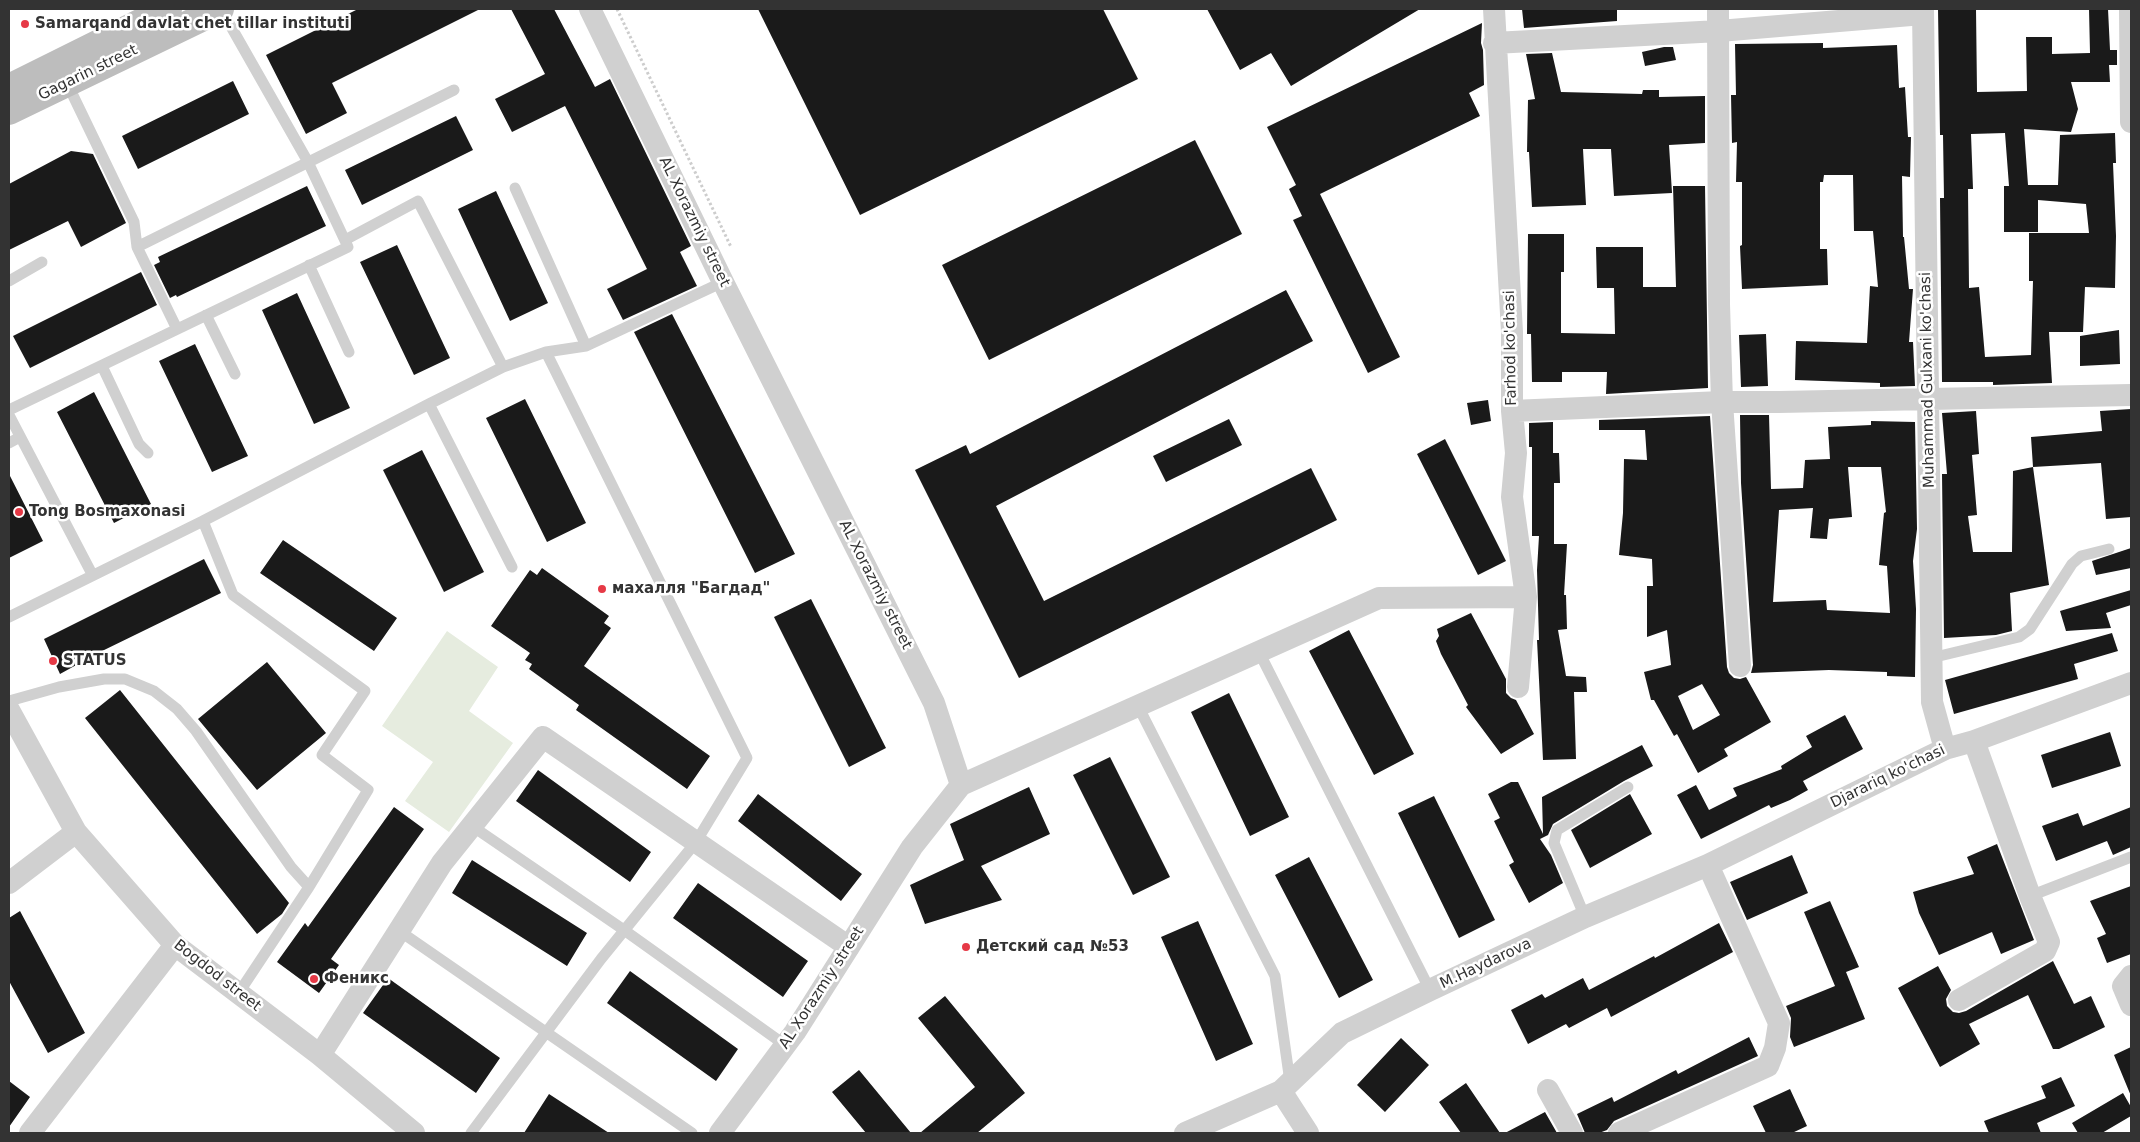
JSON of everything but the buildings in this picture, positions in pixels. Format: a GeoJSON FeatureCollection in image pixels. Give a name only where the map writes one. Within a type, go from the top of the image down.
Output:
{"type":"FeatureCollection","features":[{"type":"Feature","properties":{"kind":"main road","name":"Gagarin street"},"geometry":{"type":"LineString","coordinates":[[9,88],[168,9]]}},
{"type":"Feature","properties":{"kind":"main road","name":"Gagarin street"},"geometry":{"type":"LineString","coordinates":[[9,111],[221,9]]}},
{"type":"Feature","properties":{"kind":"street","name":"AL Xorazmiy street"},"geometry":{"type":"LineString","coordinates":[[590,9],[934,703],[961,785],[912,847],[786,1045],[720,1133]]}},
{"type":"Feature","properties":{"kind":"street","name":"Farhod ko'chasi"},"geometry":{"type":"LineString","coordinates":[[1494,9],[1494,43],[1512,332],[1512,412],[1516,453],[1512,497],[1526,597],[1518,687]]}},
{"type":"Feature","properties":{"kind":"street"},"geometry":{"type":"LineString","coordinates":[[1718,9],[1719,304],[1722,402],[1740,666]]}},
{"type":"Feature","properties":{"kind":"street"},"geometry":{"type":"LineString","coordinates":[[2130,9],[2131,122]]}},
{"type":"Feature","properties":{"kind":"street"},"geometry":{"type":"LineString","coordinates":[[1494,43],[1719,31],[1923,11]]}},
{"type":"Feature","properties":{"kind":"street","name":"Muhammad Gulxani ko'chasi"},"geometry":{"type":"LineString","coordinates":[[1923,11],[1932,702],[1945,749]]}},
{"type":"Feature","properties":{"kind":"street"},"geometry":{"type":"LineString","coordinates":[[1512,412],[1722,402],[2131,396]]}},
{"type":"Feature","properties":{"kind":"street"},"geometry":{"type":"LineString","coordinates":[[961,785],[1379,598],[1526,597]]}},
{"type":"Feature","properties":{"kind":"street","name":"Djarariq ko'chasi"},"geometry":{"type":"LineString","coordinates":[[1708,866],[1945,749],[1974,741],[2131,683]]}},
{"type":"Feature","properties":{"kind":"street","name":"Bogdod street"},"geometry":{"type":"LineString","coordinates":[[9,710],[76,832],[175,944],[320,1055],[414,1133]]}},
{"type":"Feature","properties":{"kind":"street"},"geometry":{"type":"LineString","coordinates":[[320,1055],[442,863],[543,737],[849,947]]}},
{"type":"Feature","properties":{"kind":"street"},"geometry":{"type":"LineString","coordinates":[[1959,1000],[2045,951],[2049,942],[2030,896],[1974,741]]}},
{"type":"Feature","properties":{"kind":"street"},"geometry":{"type":"LineString","coordinates":[[9,883],[76,832]]}},
{"type":"Feature","properties":{"kind":"street"},"geometry":{"type":"LineString","coordinates":[[1619,1133],[1768,1066],[1776,1048],[1779,1023],[1708,866]]}},
{"type":"Feature","properties":{"kind":"street","name":"M.Haydarova"},"geometry":{"type":"LineString","coordinates":[[1286,1086],[1342,1033],[1585,917],[1708,866]]}},
{"type":"Feature","properties":{"kind":"street"},"geometry":{"type":"LineString","coordinates":[[30,1133],[175,944]]}},
{"type":"Feature","properties":{"kind":"street"},"geometry":{"type":"LineString","coordinates":[[2131,976],[2123,986],[2131,1005]]}},
{"type":"Feature","properties":{"kind":"street"},"geometry":{"type":"LineString","coordinates":[[1185,1133],[1286,1086],[1308,1133]]}},
{"type":"Feature","properties":{"kind":"street"},"geometry":{"type":"LineString","coordinates":[[1548,1090],[1572,1133]]}},
{"type":"Feature","properties":{"kind":"lane"},"geometry":{"type":"LineString","coordinates":[[9,410],[348,247],[308,162],[221,9]]}},
{"type":"Feature","properties":{"kind":"lane"},"geometry":{"type":"LineString","coordinates":[[66,83],[134,222],[137,247],[177,329]]}},
{"type":"Feature","properties":{"kind":"lane"},"geometry":{"type":"LineString","coordinates":[[137,247],[454,90]]}},
{"type":"Feature","properties":{"kind":"lane"},"geometry":{"type":"LineString","coordinates":[[515,188],[586,346]]}},
{"type":"Feature","properties":{"kind":"lane"},"geometry":{"type":"LineString","coordinates":[[344,240],[418,201],[503,367]]}},
{"type":"Feature","properties":{"kind":"lane"},"geometry":{"type":"LineString","coordinates":[[9,281],[42,262]]}},
{"type":"Feature","properties":{"kind":"lane"},"geometry":{"type":"LineString","coordinates":[[309,265],[349,352]]}},
{"type":"Feature","properties":{"kind":"lane"},"geometry":{"type":"LineString","coordinates":[[9,616],[203,520],[503,367],[546,352],[586,346],[724,282]]}},
{"type":"Feature","properties":{"kind":"lane"},"geometry":{"type":"LineString","coordinates":[[206,315],[235,374]]}},
{"type":"Feature","properties":{"kind":"lane"},"geometry":{"type":"LineString","coordinates":[[471,1133],[624,930],[696,842],[747,758],[546,352]]}},
{"type":"Feature","properties":{"kind":"lane"},"geometry":{"type":"LineString","coordinates":[[102,366],[139,444],[148,453]]}},
{"type":"Feature","properties":{"kind":"lane"},"geometry":{"type":"LineString","coordinates":[[428,404],[512,567]]}},
{"type":"Feature","properties":{"kind":"lane"},"geometry":{"type":"LineString","coordinates":[[9,415],[92,574]]}},
{"type":"Feature","properties":{"kind":"lane"},"geometry":{"type":"LineString","coordinates":[[9,444],[20,437]]}},
{"type":"Feature","properties":{"kind":"lane"},"geometry":{"type":"LineString","coordinates":[[203,520],[233,595],[365,691],[322,755],[368,790],[309,887],[238,994]]}},
{"type":"Feature","properties":{"kind":"lane"},"geometry":{"type":"LineString","coordinates":[[1931,658],[2019,637],[2030,629],[2072,564],[2081,556],[2109,549]]}},
{"type":"Feature","properties":{"kind":"lane"},"geometry":{"type":"LineString","coordinates":[[1259,652],[1430,990]]}},
{"type":"Feature","properties":{"kind":"lane"},"geometry":{"type":"LineString","coordinates":[[9,701],[104,679],[126,679],[154,691],[177,709],[196,731],[291,867],[309,887]]}},
{"type":"Feature","properties":{"kind":"lane"},"geometry":{"type":"LineString","coordinates":[[1138,706],[1275,976],[1286,1086]]}},
{"type":"Feature","properties":{"kind":"lane"},"geometry":{"type":"LineString","coordinates":[[1585,917],[1554,843],[1557,830],[1628,787]]}},
{"type":"Feature","properties":{"kind":"lane"},"geometry":{"type":"LineString","coordinates":[[472,826],[624,930],[786,1045]]}},
{"type":"Feature","properties":{"kind":"lane"},"geometry":{"type":"LineString","coordinates":[[2030,896],[2131,857]]}},
{"type":"Feature","properties":{"kind":"lane"},"geometry":{"type":"LineString","coordinates":[[398,930],[692,1133]]}},
{"type":"Feature","properties":{"kind":"shaded area"},"geometry":{"type":"Polygon","coordinates":[[[447,631],[498,667],[469,711],[513,743],[449,832],[405,801],[433,762],[382,726],[447,631]]]}},
{"type":"Feature","properties":{"kind":"place","name":"Samarqand davlat chet tillar instituti"},"geometry":{"type":"Point","coordinates":[25,24]}},
{"type":"Feature","properties":{"kind":"place","name":"Tong Bosmaxonasi"},"geometry":{"type":"Point","coordinates":[19,512]}},
{"type":"Feature","properties":{"kind":"place","name":"махалля \"Багдад\""},"geometry":{"type":"Point","coordinates":[602,589]}},
{"type":"Feature","properties":{"kind":"place","name":"STATUS"},"geometry":{"type":"Point","coordinates":[53,661]}},
{"type":"Feature","properties":{"kind":"place","name":"Детский сад №53"},"geometry":{"type":"Point","coordinates":[966,947]}},
{"type":"Feature","properties":{"kind":"place","name":"Феникс"},"geometry":{"type":"Point","coordinates":[314,979]}}]}
